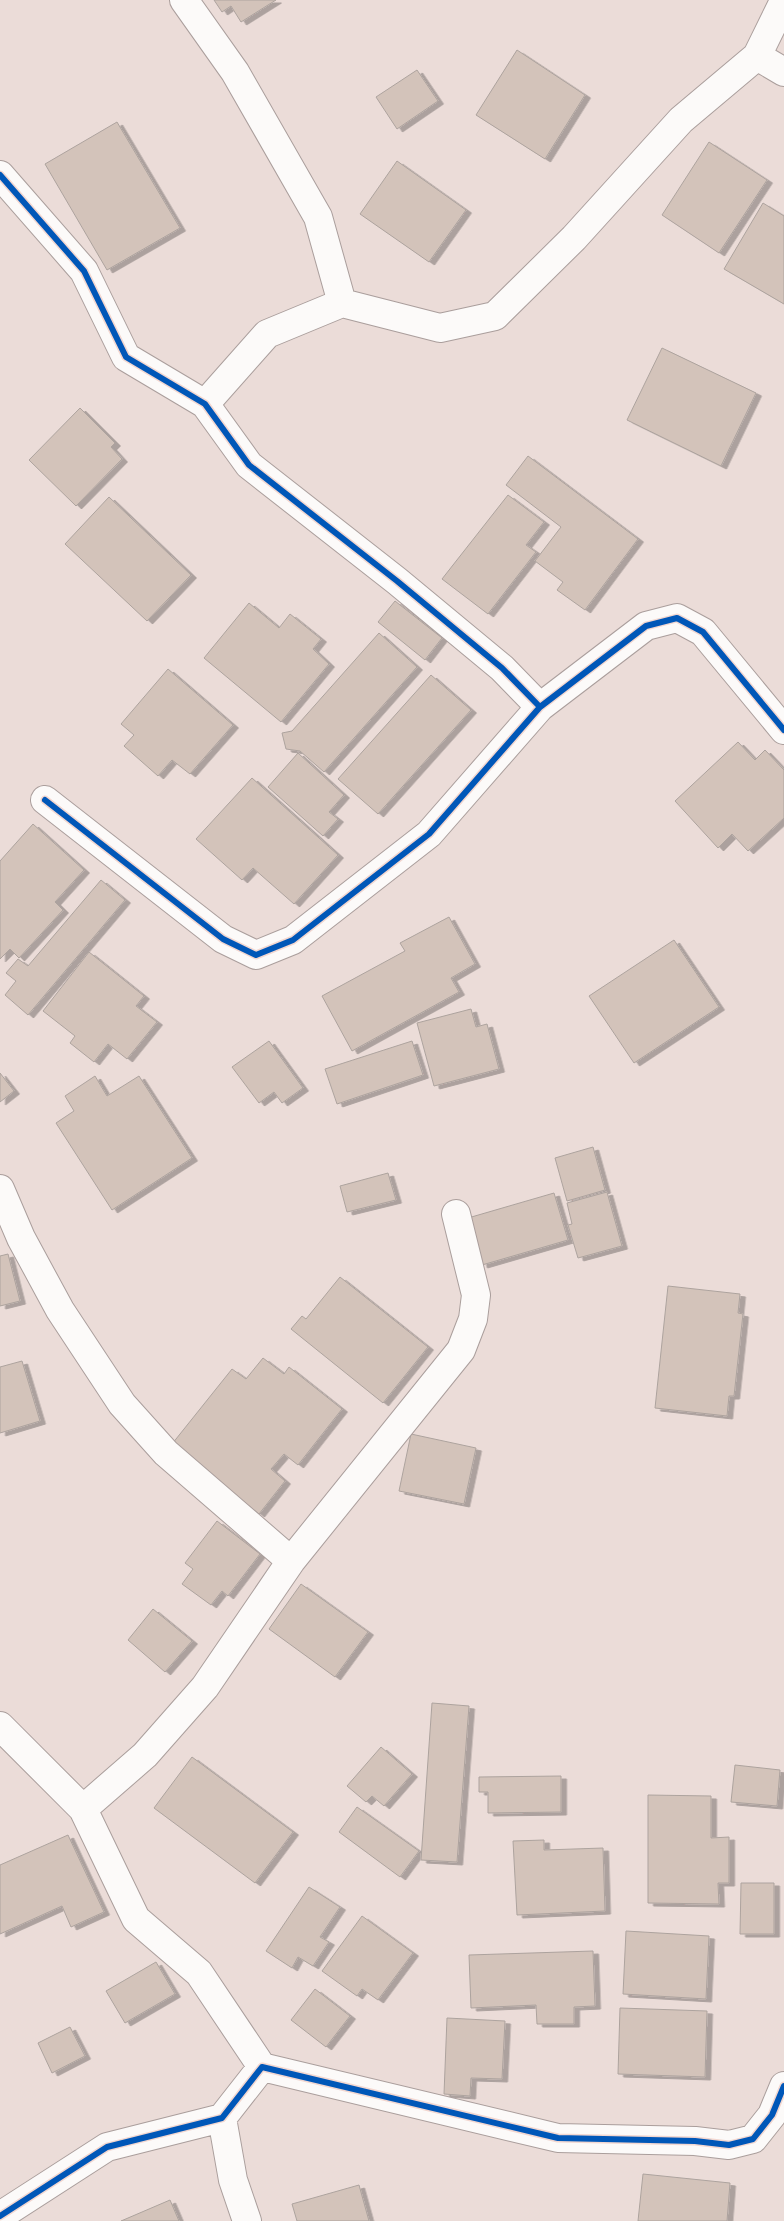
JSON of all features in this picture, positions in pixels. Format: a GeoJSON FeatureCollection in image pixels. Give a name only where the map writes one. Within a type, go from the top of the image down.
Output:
{"type":"FeatureCollection","features":[{"type":"Feature","properties":{"kind":"street"},"geometry":{"type":"LineString","coordinates":[[184,0],[234,72],[318,217],[342,303]]}},
{"type":"Feature","properties":{"kind":"street"},"geometry":{"type":"LineString","coordinates":[[205,404],[267,334],[342,303],[440,328],[495,316],[574,238],[681,120],[757,56],[784,1]]}},
{"type":"Feature","properties":{"kind":"street"},"geometry":{"type":"LineString","coordinates":[[757,56],[784,72]]}},
{"type":"Feature","properties":{"kind":"street"},"geometry":{"type":"LineString","coordinates":[[0,175],[84,271],[126,356],[205,404],[249,465],[397,580],[502,668],[540,707]]}},
{"type":"Feature","properties":{"kind":"street"},"geometry":{"type":"LineString","coordinates":[[45,800],[223,939],[256,955],[293,940],[429,834],[540,707],[646,626],[677,618],[704,632],[784,730]]}},
{"type":"Feature","properties":{"kind":"street"},"geometry":{"type":"LineString","coordinates":[[0,1189],[10,1240],[60,1310],[122,1404],[166,1453],[291,1561]]}},
{"type":"Feature","properties":{"kind":"street"},"geometry":{"type":"LineString","coordinates":[[84,1808],[145,1755],[205,1687],[291,1561],[462,1350],[473,1319],[476,1295],[456,1214]]}},
{"type":"Feature","properties":{"kind":"street"},"geometry":{"type":"LineString","coordinates":[[0,1726],[84,1808],[136,1919],[199,1973],[262,2067],[558,2138],[695,2141],[729,2145],[753,2139],[772,2115],[784,2086]]}},
{"type":"Feature","properties":{"kind":"street"},"geometry":{"type":"LineString","coordinates":[[0,2216],[107,2147],[222,2118],[262,2067]]}},
{"type":"Feature","properties":{"kind":"street"},"geometry":{"type":"LineString","coordinates":[[222,2118],[233,2180],[247,2221]]}},
{"type":"Feature","properties":{"kind":"building"},"geometry":{"type":"Polygon","coordinates":[[[214,0],[276,0],[241,22],[231,6],[222,12],[214,0]]]}},
{"type":"Feature","properties":{"kind":"building"},"geometry":{"type":"Polygon","coordinates":[[[517,50],[585,95],[545,159],[476,115],[517,50]]]}},
{"type":"Feature","properties":{"kind":"building"},"geometry":{"type":"Polygon","coordinates":[[[417,70],[438,101],[397,129],[376,97],[417,70]]]}},
{"type":"Feature","properties":{"kind":"building"},"geometry":{"type":"Polygon","coordinates":[[[117,122],[180,228],[107,270],[45,164],[117,122]]]}},
{"type":"Feature","properties":{"kind":"building"},"geometry":{"type":"Polygon","coordinates":[[[709,142],[767,180],[719,253],[662,215],[709,142]]]}},
{"type":"Feature","properties":{"kind":"building"},"geometry":{"type":"Polygon","coordinates":[[[397,161],[466,210],[429,262],[360,214],[397,161]]]}},
{"type":"Feature","properties":{"kind":"building"},"geometry":{"type":"Polygon","coordinates":[[[763,203],[784,216],[784,304],[724,269],[763,203]]]}},
{"type":"Feature","properties":{"kind":"building"},"geometry":{"type":"Polygon","coordinates":[[[662,348],[756,393],[721,466],[627,420],[662,348]]]}},
{"type":"Feature","properties":{"kind":"building"},"geometry":{"type":"Polygon","coordinates":[[[80,408],[115,443],[111,447],[122,459],[76,506],[29,460],[80,408]]]}},
{"type":"Feature","properties":{"kind":"building"},"geometry":{"type":"Polygon","coordinates":[[[528,456],[638,539],[585,610],[557,590],[563,582],[535,561],[561,527],[506,485],[528,456]]]}},
{"type":"Feature","properties":{"kind":"building"},"geometry":{"type":"Polygon","coordinates":[[[508,495],[544,522],[526,545],[536,552],[488,614],[442,579],[508,495]]]}},
{"type":"Feature","properties":{"kind":"building"},"geometry":{"type":"Polygon","coordinates":[[[109,497],[191,575],[147,621],[65,544],[109,497]]]}},
{"type":"Feature","properties":{"kind":"building"},"geometry":{"type":"Polygon","coordinates":[[[395,601],[442,638],[425,660],[378,622],[395,601]]]}},
{"type":"Feature","properties":{"kind":"building"},"geometry":{"type":"Polygon","coordinates":[[[249,603],[279,628],[290,614],[321,639],[313,649],[329,664],[281,722],[204,658],[249,603]]]}},
{"type":"Feature","properties":{"kind":"building"},"geometry":{"type":"Polygon","coordinates":[[[379,633],[417,667],[324,772],[300,751],[286,749],[282,733],[292,731],[379,633]]]}},
{"type":"Feature","properties":{"kind":"building"},"geometry":{"type":"Polygon","coordinates":[[[168,669],[233,725],[190,774],[172,760],[158,776],[124,746],[134,735],[121,724],[168,669]]]}},
{"type":"Feature","properties":{"kind":"building"},"geometry":{"type":"Polygon","coordinates":[[[431,675],[471,710],[378,814],[338,779],[431,675]]]}},
{"type":"Feature","properties":{"kind":"building"},"geometry":{"type":"Polygon","coordinates":[[[738,742],[755,760],[765,750],[784,770],[784,818],[748,851],[732,834],[718,848],[675,801],[738,742]]]}},
{"type":"Feature","properties":{"kind":"building"},"geometry":{"type":"Polygon","coordinates":[[[298,753],[344,795],[329,812],[338,819],[323,836],[268,787],[298,753]]]}},
{"type":"Feature","properties":{"kind":"building"},"geometry":{"type":"Polygon","coordinates":[[[252,778],[338,855],[294,904],[253,868],[242,880],[196,839],[252,778]]]}},
{"type":"Feature","properties":{"kind":"building"},"geometry":{"type":"Polygon","coordinates":[[[33,824],[84,870],[55,902],[63,910],[19,958],[10,949],[0,959],[0,861],[33,824]]]}},
{"type":"Feature","properties":{"kind":"building"},"geometry":{"type":"Polygon","coordinates":[[[101,880],[125,900],[28,1015],[5,995],[16,981],[6,973],[18,959],[28,966],[101,880]]]}},
{"type":"Feature","properties":{"kind":"building"},"geometry":{"type":"Polygon","coordinates":[[[449,917],[475,964],[451,978],[459,992],[352,1051],[322,996],[405,951],[400,943],[449,917]]]}},
{"type":"Feature","properties":{"kind":"building"},"geometry":{"type":"Polygon","coordinates":[[[674,940],[719,1007],[634,1063],[589,996],[674,940]]]}},
{"type":"Feature","properties":{"kind":"building"},"geometry":{"type":"Polygon","coordinates":[[[89,952],[144,996],[136,1006],[157,1022],[127,1059],[108,1044],[94,1062],[70,1043],[75,1036],[43,1011],[89,952]]]}},
{"type":"Feature","properties":{"kind":"building"},"geometry":{"type":"Polygon","coordinates":[[[471,1009],[476,1027],[487,1024],[499,1069],[434,1086],[417,1023],[471,1009]]]}},
{"type":"Feature","properties":{"kind":"building"},"geometry":{"type":"Polygon","coordinates":[[[269,1041],[303,1088],[282,1103],[274,1092],[259,1103],[232,1067],[269,1041]]]}},
{"type":"Feature","properties":{"kind":"building"},"geometry":{"type":"Polygon","coordinates":[[[412,1041],[423,1075],[337,1104],[325,1069],[412,1041]]]}},
{"type":"Feature","properties":{"kind":"building"},"geometry":{"type":"Polygon","coordinates":[[[0,1073],[14,1091],[0,1102],[0,1073]]]}},
{"type":"Feature","properties":{"kind":"building"},"geometry":{"type":"Polygon","coordinates":[[[95,1076],[107,1096],[139,1076],[192,1158],[112,1210],[56,1123],[74,1111],[65,1096],[95,1076]]]}},
{"type":"Feature","properties":{"kind":"building"},"geometry":{"type":"Polygon","coordinates":[[[593,1147],[605,1190],[567,1201],[555,1158],[593,1147]]]}},
{"type":"Feature","properties":{"kind":"building"},"geometry":{"type":"Polygon","coordinates":[[[388,1173],[396,1200],[347,1212],[340,1186],[388,1173]]]}},
{"type":"Feature","properties":{"kind":"building"},"geometry":{"type":"Polygon","coordinates":[[[607,1192],[622,1246],[578,1258],[568,1225],[572,1224],[567,1203],[607,1192]]]}},
{"type":"Feature","properties":{"kind":"building"},"geometry":{"type":"Polygon","coordinates":[[[554,1193],[568,1240],[482,1265],[468,1218],[554,1193]]]}},
{"type":"Feature","properties":{"kind":"building"},"geometry":{"type":"Polygon","coordinates":[[[8,1254],[20,1301],[0,1306],[0,1256],[8,1254]]]}},
{"type":"Feature","properties":{"kind":"building"},"geometry":{"type":"Polygon","coordinates":[[[340,1277],[428,1347],[383,1403],[291,1329],[302,1316],[306,1319],[340,1277]]]}},
{"type":"Feature","properties":{"kind":"building"},"geometry":{"type":"Polygon","coordinates":[[[668,1286],[740,1294],[738,1313],[743,1314],[734,1396],[729,1396],[727,1416],[655,1408],[668,1286]]]}},
{"type":"Feature","properties":{"kind":"building"},"geometry":{"type":"Polygon","coordinates":[[[263,1358],[284,1374],[289,1367],[342,1409],[298,1465],[284,1454],[271,1469],[285,1481],[259,1514],[172,1444],[232,1369],[246,1379],[263,1358]]]}},
{"type":"Feature","properties":{"kind":"building"},"geometry":{"type":"Polygon","coordinates":[[[22,1361],[40,1421],[0,1433],[0,1367],[22,1361]]]}},
{"type":"Feature","properties":{"kind":"building"},"geometry":{"type":"Polygon","coordinates":[[[411,1434],[476,1448],[464,1504],[399,1491],[411,1434]]]}},
{"type":"Feature","properties":{"kind":"building"},"geometry":{"type":"Polygon","coordinates":[[[217,1521],[260,1554],[228,1596],[222,1591],[211,1605],[182,1584],[193,1569],[185,1563],[217,1521]]]}},
{"type":"Feature","properties":{"kind":"building"},"geometry":{"type":"Polygon","coordinates":[[[301,1584],[368,1632],[335,1677],[269,1629],[301,1584]]]}},
{"type":"Feature","properties":{"kind":"building"},"geometry":{"type":"Polygon","coordinates":[[[153,1609],[192,1641],[165,1672],[128,1640],[153,1609]]]}},
{"type":"Feature","properties":{"kind":"building"},"geometry":{"type":"Polygon","coordinates":[[[432,1703],[469,1706],[457,1862],[421,1860],[432,1703]]]}},
{"type":"Feature","properties":{"kind":"building"},"geometry":{"type":"Polygon","coordinates":[[[381,1747],[412,1774],[384,1806],[372,1796],[366,1802],[347,1786],[381,1747]]]}},
{"type":"Feature","properties":{"kind":"building"},"geometry":{"type":"Polygon","coordinates":[[[192,1757],[293,1832],[255,1883],[154,1808],[192,1757]]]}},
{"type":"Feature","properties":{"kind":"building"},"geometry":{"type":"Polygon","coordinates":[[[735,1765],[780,1770],[777,1806],[731,1802],[735,1765]]]}},
{"type":"Feature","properties":{"kind":"building"},"geometry":{"type":"Polygon","coordinates":[[[561,1776],[561,1812],[488,1813],[488,1792],[479,1792],[479,1777],[561,1776]]]}},
{"type":"Feature","properties":{"kind":"building"},"geometry":{"type":"Polygon","coordinates":[[[648,1795],[711,1796],[711,1838],[729,1837],[729,1883],[718,1883],[719,1904],[648,1903],[648,1795]]]}},
{"type":"Feature","properties":{"kind":"building"},"geometry":{"type":"Polygon","coordinates":[[[357,1807],[419,1851],[400,1877],[339,1832],[357,1807]]]}},
{"type":"Feature","properties":{"kind":"building"},"geometry":{"type":"Polygon","coordinates":[[[68,1835],[104,1912],[71,1927],[62,1906],[0,1934],[0,1865],[68,1835]]]}},
{"type":"Feature","properties":{"kind":"building"},"geometry":{"type":"Polygon","coordinates":[[[544,1840],[544,1850],[603,1848],[605,1911],[517,1915],[513,1841],[544,1840]]]}},
{"type":"Feature","properties":{"kind":"building"},"geometry":{"type":"Polygon","coordinates":[[[741,1883],[774,1883],[774,1934],[740,1934],[741,1883]]]}},
{"type":"Feature","properties":{"kind":"building"},"geometry":{"type":"Polygon","coordinates":[[[309,1887],[340,1907],[320,1937],[329,1942],[313,1966],[298,1957],[292,1968],[266,1951],[309,1887]]]}},
{"type":"Feature","properties":{"kind":"building"},"geometry":{"type":"Polygon","coordinates":[[[362,1916],[413,1953],[378,2000],[362,1989],[357,1996],[322,1971],[362,1916]]]}},
{"type":"Feature","properties":{"kind":"building"},"geometry":{"type":"Polygon","coordinates":[[[626,1931],[709,1936],[706,1999],[623,1994],[626,1931]]]}},
{"type":"Feature","properties":{"kind":"building"},"geometry":{"type":"Polygon","coordinates":[[[593,1951],[595,2006],[574,2007],[574,2024],[537,2024],[536,2005],[471,2008],[469,1955],[593,1951]]]}},
{"type":"Feature","properties":{"kind":"building"},"geometry":{"type":"Polygon","coordinates":[[[156,1962],[175,1994],[125,2023],[106,1991],[156,1962]]]}},
{"type":"Feature","properties":{"kind":"building"},"geometry":{"type":"Polygon","coordinates":[[[315,1989],[350,2016],[326,2047],[291,2020],[315,1989]]]}},
{"type":"Feature","properties":{"kind":"building"},"geometry":{"type":"Polygon","coordinates":[[[620,2008],[707,2011],[705,2077],[618,2074],[620,2008]]]}},
{"type":"Feature","properties":{"kind":"building"},"geometry":{"type":"Polygon","coordinates":[[[447,2018],[505,2021],[502,2079],[471,2078],[470,2096],[444,2094],[447,2018]]]}},
{"type":"Feature","properties":{"kind":"building"},"geometry":{"type":"Polygon","coordinates":[[[70,2027],[85,2056],[52,2073],[38,2043],[70,2027]]]}},
{"type":"Feature","properties":{"kind":"building"},"geometry":{"type":"Polygon","coordinates":[[[643,2174],[730,2183],[727,2221],[638,2221],[643,2174]]]}},
{"type":"Feature","properties":{"kind":"building"},"geometry":{"type":"Polygon","coordinates":[[[359,2185],[369,2221],[297,2221],[292,2204],[359,2185]]]}},
{"type":"Feature","properties":{"kind":"building"},"geometry":{"type":"Polygon","coordinates":[[[170,2200],[179,2221],[121,2221],[170,2200]]]}},
{"type":"Feature","properties":{"kind":"cycle path"},"geometry":{"type":"LineString","coordinates":[[0,175],[84,271],[126,357],[205,404],[249,465],[397,581],[502,668],[540,707]]}},
{"type":"Feature","properties":{"kind":"cycle path"},"geometry":{"type":"LineString","coordinates":[[45,800],[223,939],[256,955],[293,940],[429,834],[540,707],[646,626],[677,618],[703,632],[784,730]]}},
{"type":"Feature","properties":{"kind":"cycle path"},"geometry":{"type":"LineString","coordinates":[[0,2216],[107,2147],[222,2118],[262,2067],[558,2138],[695,2141],[729,2145],[753,2139],[772,2115],[784,2086]]}}]}
